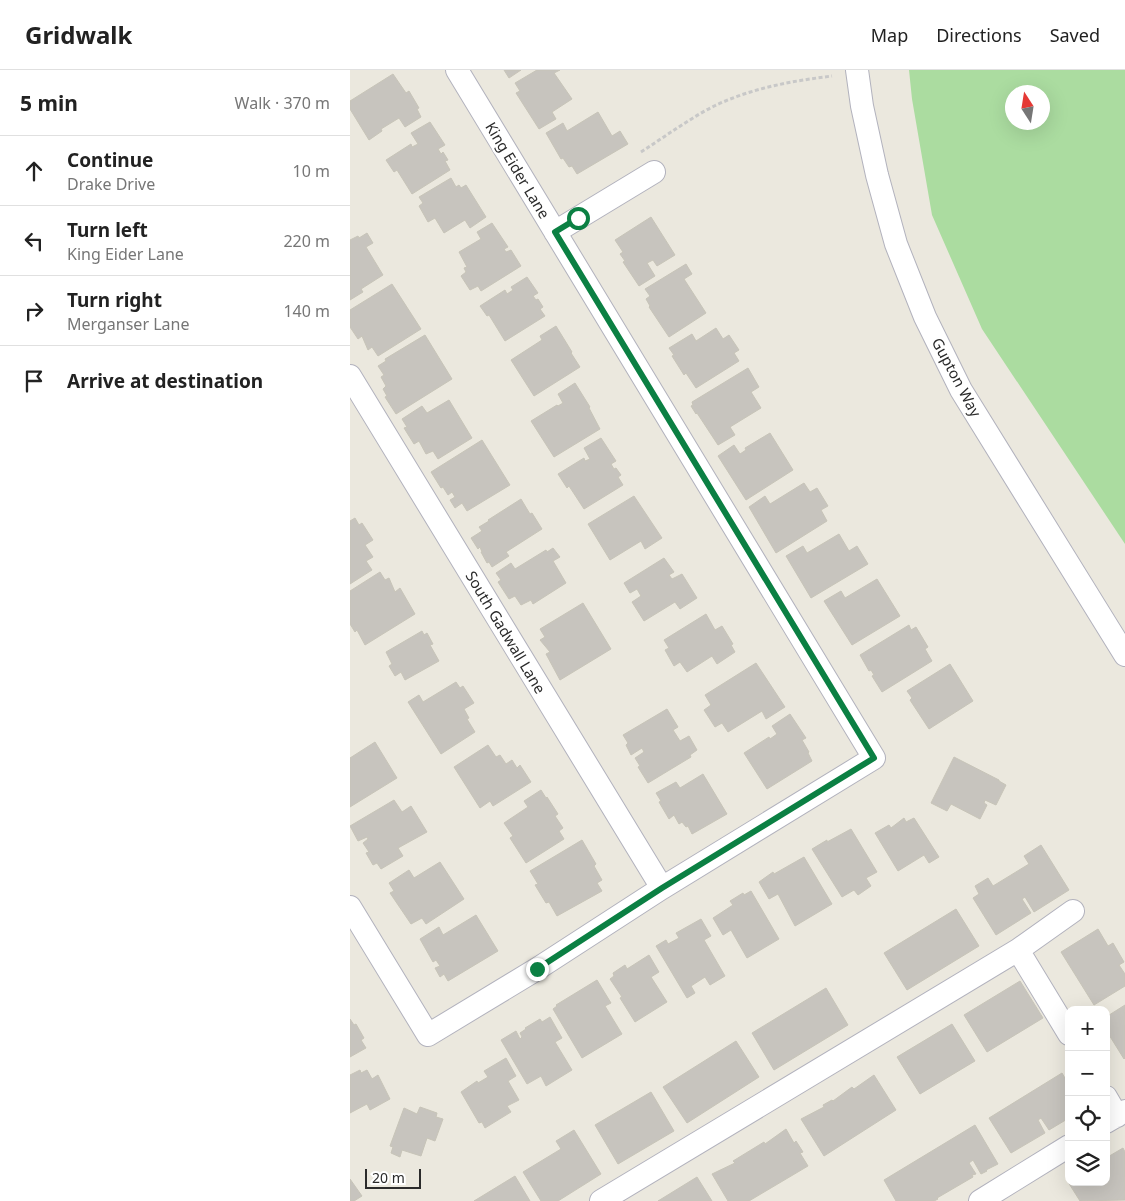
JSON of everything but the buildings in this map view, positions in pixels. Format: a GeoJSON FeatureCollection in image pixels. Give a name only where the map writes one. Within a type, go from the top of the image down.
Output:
{"type":"FeatureCollection","features":[{"type":"Feature","properties":{"kind":"street","name":"King Eider Lane"},"geometry":{"type":"LineString","coordinates":[[457,70],[874,758],[662,888]]}},
{"type":"Feature","properties":{"kind":"street","name":"Gupton Way"},"geometry":{"type":"LineString","coordinates":[[857,70],[862,106],[888,218],[896,244],[925,317],[961,390],[1125,655]]}},
{"type":"Feature","properties":{"kind":"street"},"geometry":{"type":"LineString","coordinates":[[555,232],[654,172]]}},
{"type":"Feature","properties":{"kind":"street","name":"South Gadwall Lane"},"geometry":{"type":"LineString","coordinates":[[350,376],[662,888]]}},
{"type":"Feature","properties":{"kind":"street"},"geometry":{"type":"LineString","coordinates":[[350,908],[428,1035],[537,969],[662,888]]}},
{"type":"Feature","properties":{"kind":"street"},"geometry":{"type":"LineString","coordinates":[[601,1201],[1018,950],[1073,912]]}},
{"type":"Feature","properties":{"kind":"street"},"geometry":{"type":"LineString","coordinates":[[1018,950],[1065,1027]]}},
{"type":"Feature","properties":{"kind":"street"},"geometry":{"type":"LineString","coordinates":[[980,1201],[1065,1148]]}},
{"type":"Feature","properties":{"kind":"path"},"geometry":{"type":"LineString","coordinates":[[641,152],[694,117],[744,94],[793,81],[832,76]]}},
{"type":"Feature","properties":{"kind":"green space"},"geometry":{"type":"Polygon","coordinates":[[[909,70],[1125,70],[1125,544],[982,329],[932,215],[912,99],[909,70]]]}},
{"type":"Feature","properties":{"kind":"route"},"geometry":{"type":"LineString","coordinates":[[537,969],[662,888],[874,758],[555,232],[578,218]]}}]}
